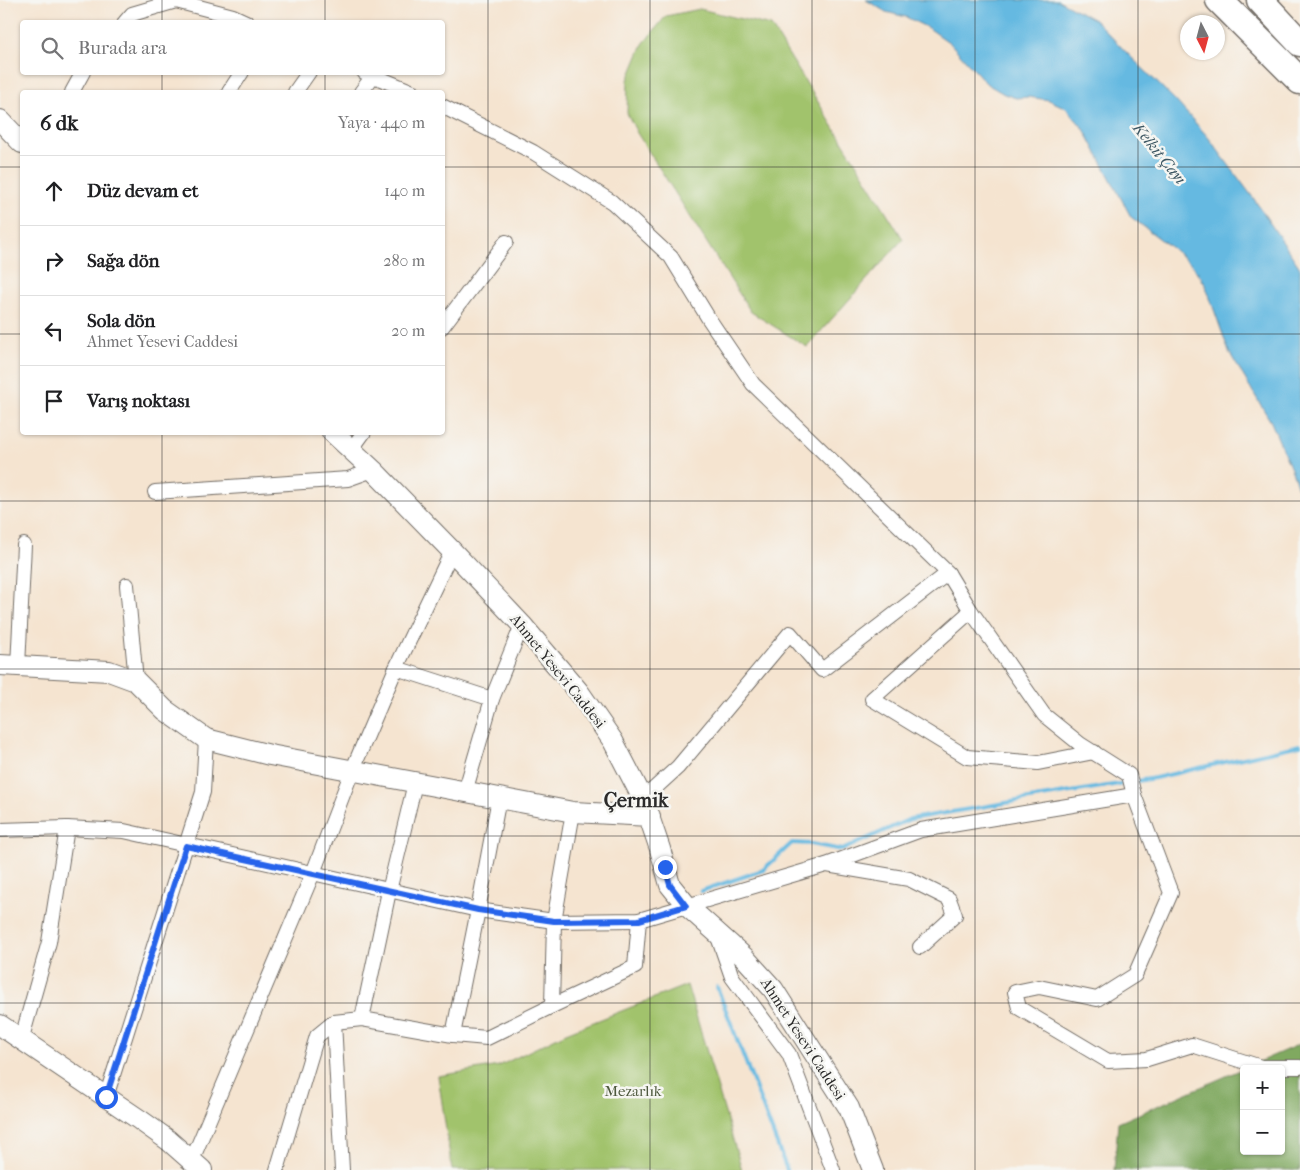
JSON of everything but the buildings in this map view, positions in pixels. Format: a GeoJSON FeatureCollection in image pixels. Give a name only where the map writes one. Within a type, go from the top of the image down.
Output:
{"type":"FeatureCollection","features":[{"type":"Feature","properties":{"kind":"highway"},"geometry":{"type":"LineString","coordinates":[[1219,0],[1300,81]]}},
{"type":"Feature","properties":{"kind":"highway"},"geometry":{"type":"LineString","coordinates":[[1260,0],[1300,43]]}},
{"type":"Feature","properties":{"kind":"street"},"geometry":{"type":"LineString","coordinates":[[127,20],[132,14],[176,1],[242,20]]}},
{"type":"Feature","properties":{"kind":"street"},"geometry":{"type":"LineString","coordinates":[[73,90],[81,75]]}},
{"type":"Feature","properties":{"kind":"street"},"geometry":{"type":"LineString","coordinates":[[230,90],[240,75]]}},
{"type":"Feature","properties":{"kind":"street"},"geometry":{"type":"LineString","coordinates":[[296,90],[307,75]]}},
{"type":"Feature","properties":{"kind":"street"},"geometry":{"type":"LineString","coordinates":[[362,90],[368,75]]}},
{"type":"Feature","properties":{"kind":"street"},"geometry":{"type":"LineString","coordinates":[[370,75],[408,90]]}},
{"type":"Feature","properties":{"kind":"street"},"geometry":{"type":"LineString","coordinates":[[445,108],[533,152],[612,202],[671,257],[709,320],[753,384],[948,573],[971,611],[1044,715],[1080,744],[1094,752],[1132,786],[1171,893],[1135,974],[1098,999],[1039,987],[1015,992],[1018,1008],[1108,1061],[1147,1059],[1192,1045],[1260,1067],[1300,1067]]}},
{"type":"Feature","properties":{"kind":"street"},"geometry":{"type":"LineString","coordinates":[[0,120],[20,141]]}},
{"type":"Feature","properties":{"kind":"street"},"geometry":{"type":"LineString","coordinates":[[445,323],[506,242]]}},
{"type":"Feature","properties":{"kind":"street","name":"Ahmet Yesevi Caddesi"},"geometry":{"type":"LineString","coordinates":[[335,435],[373,470],[452,551],[522,625],[579,692],[613,741],[647,807],[670,885],[686,906],[744,957],[773,989],[849,1108],[873,1170]]}},
{"type":"Feature","properties":{"kind":"street"},"geometry":{"type":"LineString","coordinates":[[351,450],[362,435]]}},
{"type":"Feature","properties":{"kind":"street"},"geometry":{"type":"LineString","coordinates":[[155,492],[348,480],[373,470]]}},
{"type":"Feature","properties":{"kind":"street"},"geometry":{"type":"LineString","coordinates":[[24,545],[9,665],[108,671],[136,681],[165,710],[206,739],[270,755],[573,812],[647,807],[790,633],[822,670],[948,573]]}},
{"type":"Feature","properties":{"kind":"street"},"geometry":{"type":"LineString","coordinates":[[0,1025],[140,1120],[197,1165],[352,771],[396,668],[452,551]]}},
{"type":"Feature","properties":{"kind":"street"},"geometry":{"type":"LineString","coordinates":[[127,585],[136,681]]}},
{"type":"Feature","properties":{"kind":"street"},"geometry":{"type":"LineString","coordinates":[[971,611],[872,699],[967,757],[1038,763],[1094,752]]}},
{"type":"Feature","properties":{"kind":"street"},"geometry":{"type":"LineString","coordinates":[[465,792],[492,699],[522,625]]}},
{"type":"Feature","properties":{"kind":"street"},"geometry":{"type":"LineString","coordinates":[[396,668],[492,699]]}},
{"type":"Feature","properties":{"kind":"street"},"geometry":{"type":"LineString","coordinates":[[106,1097],[203,792],[206,739]]}},
{"type":"Feature","properties":{"kind":"street"},"geometry":{"type":"LineString","coordinates":[[362,1019],[389,891],[415,783]]}},
{"type":"Feature","properties":{"kind":"street"},"geometry":{"type":"LineString","coordinates":[[0,830],[67,828],[124,830],[186,846],[478,910],[554,921],[639,920],[826,865],[921,830],[1132,786]]}},
{"type":"Feature","properties":{"kind":"street"},"geometry":{"type":"LineString","coordinates":[[453,1035],[498,798]]}},
{"type":"Feature","properties":{"kind":"street"},"geometry":{"type":"LineString","coordinates":[[552,1006],[554,921],[573,812]]}},
{"type":"Feature","properties":{"kind":"street"},"geometry":{"type":"LineString","coordinates":[[21,1040],[49,942],[67,828]]}},
{"type":"Feature","properties":{"kind":"street"},"geometry":{"type":"LineString","coordinates":[[826,865],[909,879],[949,899],[956,915],[920,947]]}},
{"type":"Feature","properties":{"kind":"street"},"geometry":{"type":"LineString","coordinates":[[277,1170],[317,1036],[334,1022],[362,1019],[453,1035],[487,1038],[635,967],[639,920]]}},
{"type":"Feature","properties":{"kind":"street"},"geometry":{"type":"LineString","coordinates":[[717,934],[732,977],[789,1054],[832,1170]]}},
{"type":"Feature","properties":{"kind":"street"},"geometry":{"type":"LineString","coordinates":[[334,1022],[342,1170]]}},
{"type":"Feature","properties":{"kind":"green space"},"geometry":{"type":"Polygon","coordinates":[[[700,9],[771,26],[903,239],[807,347],[751,312],[637,133],[627,113],[628,80],[643,44],[666,16],[700,9]]]}},
{"type":"Feature","properties":{"kind":"green space","name":"Mezarlık"},"geometry":{"type":"Polygon","coordinates":[[[687,985],[742,1170],[452,1170],[438,1076],[499,1066],[566,1033],[687,985]]]}},
{"type":"Feature","properties":{"kind":"green space"},"geometry":{"type":"Polygon","coordinates":[[[1300,1044],[1300,1170],[1114,1170],[1118,1123],[1240,1070],[1240,1155],[1285,1155],[1285,1065],[1252,1065],[1300,1044]]]}},
{"type":"Feature","properties":{"kind":"water","name":"Kelkit Çayı"},"geometry":{"type":"Polygon","coordinates":[[[866,0],[1058,0],[1095,20],[1175,100],[1208,137],[1254,199],[1300,268],[1300,496],[1294,476],[1271,422],[1229,352],[1205,284],[1193,266],[1131,217],[1084,129],[1066,108],[1049,100],[1028,97],[1016,98],[1004,94],[987,84],[950,43],[930,29],[906,17],[886,12],[866,0]]]}},
{"type":"Feature","properties":{"kind":"waterway"},"geometry":{"type":"LineString","coordinates":[[701,891],[763,870],[792,843],[811,844],[842,850],[910,819],[1155,778],[1300,745]]}},
{"type":"Feature","properties":{"kind":"waterway"},"geometry":{"type":"LineString","coordinates":[[717,987],[787,1170]]}},
{"type":"Feature","properties":{"kind":"district","name":"Çermik"},"geometry":{"type":"Point","coordinates":[636,800]}},
{"type":"Feature","properties":{"kind":"route"},"geometry":{"type":"LineString","coordinates":[[106,1097],[186,846],[478,910],[554,921],[639,920],[686,906],[670,885],[665,867]]}}]}
